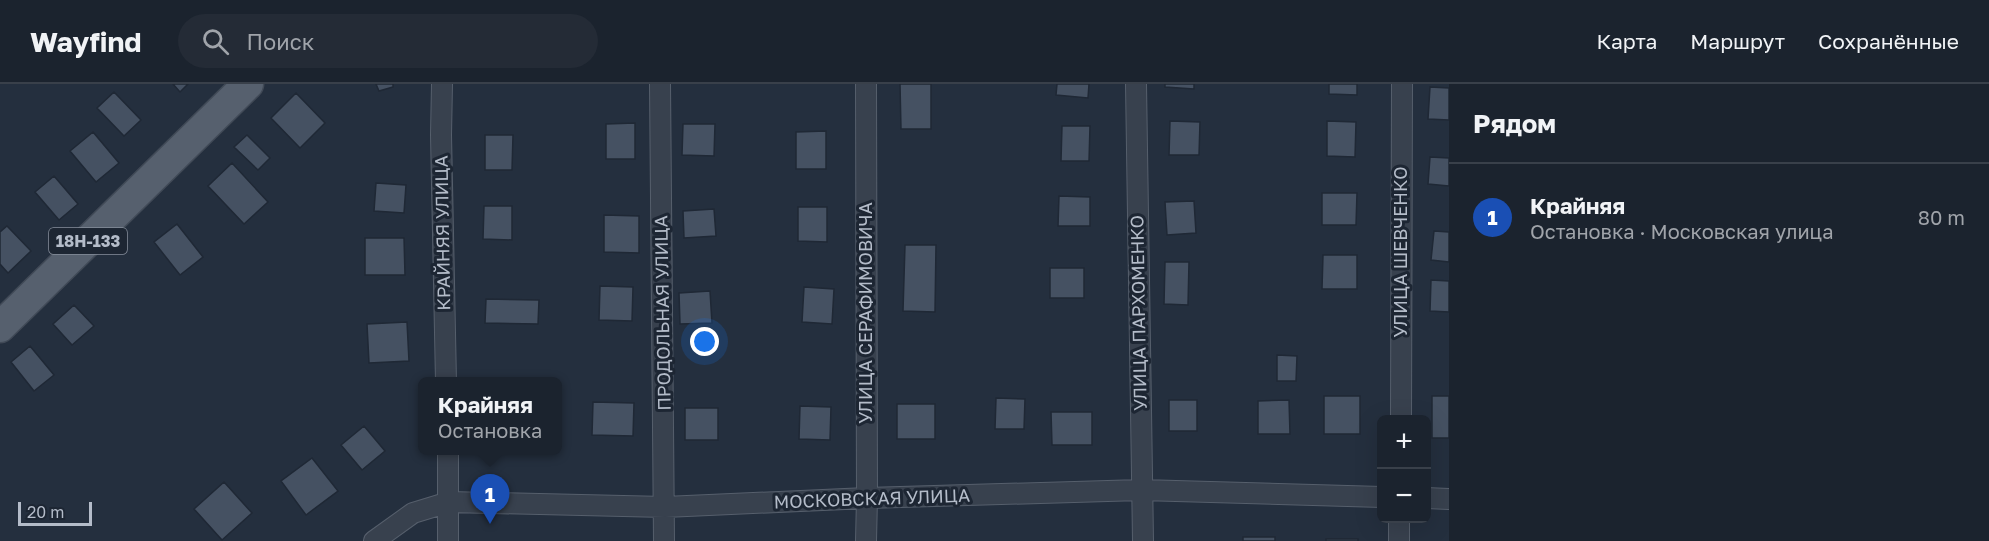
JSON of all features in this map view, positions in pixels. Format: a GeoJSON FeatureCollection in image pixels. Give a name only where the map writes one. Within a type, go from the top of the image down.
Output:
{"type":"FeatureCollection","features":[{"type":"Feature","properties":{"kind":"main road","name":"18Н-133"},"geometry":{"type":"LineString","coordinates":[[0,327],[248,84]]}},
{"type":"Feature","properties":{"kind":"street","name":"КРАЙНЯЯ УЛИЦА"},"geometry":{"type":"LineString","coordinates":[[442,84],[446,377]]}},
{"type":"Feature","properties":{"kind":"street","name":"ПРОДОЛЬНАЯ УЛИЦА"},"geometry":{"type":"LineString","coordinates":[[660,84],[664,541]]}},
{"type":"Feature","properties":{"kind":"street","name":"УЛИЦА СЕРАФИМОВИЧА"},"geometry":{"type":"LineString","coordinates":[[866,84],[866,541]]}},
{"type":"Feature","properties":{"kind":"street","name":"УЛИЦА ПАРХОМЕНКО"},"geometry":{"type":"LineString","coordinates":[[1136,84],[1143,541]]}},
{"type":"Feature","properties":{"kind":"street","name":"УЛИЦА ШЕВЧЕНКО"},"geometry":{"type":"LineString","coordinates":[[1401,415],[1402,84]]}},
{"type":"Feature","properties":{"kind":"street"},"geometry":{"type":"LineString","coordinates":[[448,455],[448,541]]}},
{"type":"Feature","properties":{"kind":"street","name":"МОСКОВСКАЯ УЛИЦА"},"geometry":{"type":"LineString","coordinates":[[374,541],[413,513],[449,502],[665,507],[1142,490],[1377,497]]}},
{"type":"Feature","properties":{"kind":"street"},"geometry":{"type":"LineString","coordinates":[[1431,498],[1449,499]]}},
{"type":"Feature","properties":{"kind":"street"},"geometry":{"type":"LineString","coordinates":[[1399,523],[1399,541]]}},
{"type":"Feature","properties":{"kind":"building"},"geometry":{"type":"Polygon","coordinates":[[[173,84],[188,84],[180,92],[173,84]]]}},
{"type":"Feature","properties":{"kind":"building"},"geometry":{"type":"Polygon","coordinates":[[[376,84],[393,84],[393,87],[379,91],[376,84]]]}},
{"type":"Feature","properties":{"kind":"building"},"geometry":{"type":"Polygon","coordinates":[[[900,84],[931,84],[931,129],[901,129],[900,84]]]}},
{"type":"Feature","properties":{"kind":"building"},"geometry":{"type":"Polygon","coordinates":[[[1057,84],[1089,84],[1088,98],[1056,95],[1057,84]]]}},
{"type":"Feature","properties":{"kind":"building"},"geometry":{"type":"Polygon","coordinates":[[[1165,84],[1194,84],[1194,89],[1165,87],[1165,84]]]}},
{"type":"Feature","properties":{"kind":"building"},"geometry":{"type":"Polygon","coordinates":[[[1329,84],[1357,84],[1357,95],[1329,94],[1329,84]]]}},
{"type":"Feature","properties":{"kind":"building"},"geometry":{"type":"Polygon","coordinates":[[[1430,87],[1449,88],[1449,120],[1428,119],[1430,87]]]}},
{"type":"Feature","properties":{"kind":"building"},"geometry":{"type":"Polygon","coordinates":[[[114,92],[141,120],[124,136],[97,108],[114,92]]]}},
{"type":"Feature","properties":{"kind":"building"},"geometry":{"type":"Polygon","coordinates":[[[296,93],[325,123],[300,148],[271,118],[296,93]]]}},
{"type":"Feature","properties":{"kind":"building"},"geometry":{"type":"Polygon","coordinates":[[[1170,121],[1200,122],[1199,155],[1169,155],[1170,121]]]}},
{"type":"Feature","properties":{"kind":"building"},"geometry":{"type":"Polygon","coordinates":[[[1327,121],[1356,122],[1355,157],[1327,156],[1327,121]]]}},
{"type":"Feature","properties":{"kind":"building"},"geometry":{"type":"Polygon","coordinates":[[[635,123],[635,159],[606,159],[606,124],[635,123]]]}},
{"type":"Feature","properties":{"kind":"building"},"geometry":{"type":"Polygon","coordinates":[[[683,124],[715,124],[714,156],[682,155],[683,124]]]}},
{"type":"Feature","properties":{"kind":"building"},"geometry":{"type":"Polygon","coordinates":[[[1062,126],[1090,126],[1089,161],[1061,161],[1062,126]]]}},
{"type":"Feature","properties":{"kind":"building"},"geometry":{"type":"Polygon","coordinates":[[[826,131],[826,169],[796,169],[796,132],[826,131]]]}},
{"type":"Feature","properties":{"kind":"building"},"geometry":{"type":"Polygon","coordinates":[[[93,132],[119,163],[96,182],[70,151],[93,132]]]}},
{"type":"Feature","properties":{"kind":"building"},"geometry":{"type":"Polygon","coordinates":[[[247,135],[270,158],[258,170],[234,147],[247,135]]]}},
{"type":"Feature","properties":{"kind":"building"},"geometry":{"type":"Polygon","coordinates":[[[485,135],[513,135],[512,170],[485,170],[485,135]]]}},
{"type":"Feature","properties":{"kind":"building"},"geometry":{"type":"Polygon","coordinates":[[[1430,157],[1449,158],[1449,186],[1428,184],[1430,157]]]}},
{"type":"Feature","properties":{"kind":"building"},"geometry":{"type":"Polygon","coordinates":[[[232,163],[268,202],[244,224],[208,186],[232,163]]]}},
{"type":"Feature","properties":{"kind":"building"},"geometry":{"type":"Polygon","coordinates":[[[54,176],[78,204],[59,220],[35,192],[54,176]]]}},
{"type":"Feature","properties":{"kind":"building"},"geometry":{"type":"Polygon","coordinates":[[[376,183],[406,185],[404,213],[374,211],[376,183]]]}},
{"type":"Feature","properties":{"kind":"building"},"geometry":{"type":"Polygon","coordinates":[[[1322,193],[1357,193],[1356,225],[1322,225],[1322,193]]]}},
{"type":"Feature","properties":{"kind":"building"},"geometry":{"type":"Polygon","coordinates":[[[1059,196],[1090,197],[1090,226],[1058,226],[1059,196]]]}},
{"type":"Feature","properties":{"kind":"building"},"geometry":{"type":"Polygon","coordinates":[[[1194,201],[1196,233],[1167,235],[1165,202],[1194,201]]]}},
{"type":"Feature","properties":{"kind":"building"},"geometry":{"type":"Polygon","coordinates":[[[484,206],[512,206],[512,240],[483,239],[484,206]]]}},
{"type":"Feature","properties":{"kind":"building"},"geometry":{"type":"Polygon","coordinates":[[[798,207],[827,207],[827,242],[798,241],[798,207]]]}},
{"type":"Feature","properties":{"kind":"building"},"geometry":{"type":"Polygon","coordinates":[[[714,209],[716,236],[684,238],[683,211],[714,209]]]}},
{"type":"Feature","properties":{"kind":"building"},"geometry":{"type":"Polygon","coordinates":[[[604,215],[639,216],[639,253],[604,252],[604,215]]]}},
{"type":"Feature","properties":{"kind":"building"},"geometry":{"type":"Polygon","coordinates":[[[177,224],[203,257],[180,275],[154,242],[177,224]]]}},
{"type":"Feature","properties":{"kind":"building"},"geometry":{"type":"Polygon","coordinates":[[[7,226],[31,251],[8,273],[0,264],[0,232],[7,226]]]}},
{"type":"Feature","properties":{"kind":"building"},"geometry":{"type":"Polygon","coordinates":[[[1434,231],[1449,232],[1449,262],[1431,260],[1434,231]]]}},
{"type":"Feature","properties":{"kind":"building"},"geometry":{"type":"Polygon","coordinates":[[[365,238],[404,238],[405,275],[365,275],[365,238]]]}},
{"type":"Feature","properties":{"kind":"building"},"geometry":{"type":"Polygon","coordinates":[[[905,245],[936,245],[935,312],[903,311],[905,245]]]}},
{"type":"Feature","properties":{"kind":"building"},"geometry":{"type":"Polygon","coordinates":[[[1323,255],[1357,255],[1357,289],[1322,289],[1323,255]]]}},
{"type":"Feature","properties":{"kind":"building"},"geometry":{"type":"Polygon","coordinates":[[[1165,262],[1189,262],[1188,305],[1164,304],[1165,262]]]}},
{"type":"Feature","properties":{"kind":"building"},"geometry":{"type":"Polygon","coordinates":[[[1050,268],[1084,268],[1084,298],[1050,298],[1050,268]]]}},
{"type":"Feature","properties":{"kind":"building"},"geometry":{"type":"Polygon","coordinates":[[[1431,280],[1449,281],[1449,312],[1430,311],[1431,280]]]}},
{"type":"Feature","properties":{"kind":"building"},"geometry":{"type":"Polygon","coordinates":[[[600,286],[633,287],[632,321],[599,320],[600,286]]]}},
{"type":"Feature","properties":{"kind":"building"},"geometry":{"type":"Polygon","coordinates":[[[804,287],[834,289],[832,324],[802,322],[804,287]]]}},
{"type":"Feature","properties":{"kind":"building"},"geometry":{"type":"Polygon","coordinates":[[[710,291],[712,323],[680,324],[679,293],[710,291]]]}},
{"type":"Feature","properties":{"kind":"building"},"geometry":{"type":"Polygon","coordinates":[[[486,299],[539,300],[538,324],[485,323],[486,299]]]}},
{"type":"Feature","properties":{"kind":"building"},"geometry":{"type":"Polygon","coordinates":[[[74,305],[94,326],[72,345],[53,324],[74,305]]]}},
{"type":"Feature","properties":{"kind":"building"},"geometry":{"type":"Polygon","coordinates":[[[407,322],[409,361],[369,363],[367,324],[407,322]]]}},
{"type":"Feature","properties":{"kind":"building"},"geometry":{"type":"Polygon","coordinates":[[[30,346],[54,375],[34,391],[11,362],[30,346]]]}},
{"type":"Feature","properties":{"kind":"building"},"geometry":{"type":"Polygon","coordinates":[[[1277,355],[1297,356],[1296,381],[1277,381],[1277,355]]]}},
{"type":"Feature","properties":{"kind":"building"},"geometry":{"type":"Polygon","coordinates":[[[1324,396],[1360,396],[1360,434],[1324,434],[1324,396]]]}},
{"type":"Feature","properties":{"kind":"building"},"geometry":{"type":"Polygon","coordinates":[[[1432,396],[1449,396],[1449,438],[1432,438],[1432,396]]]}},
{"type":"Feature","properties":{"kind":"building"},"geometry":{"type":"Polygon","coordinates":[[[996,398],[1025,399],[1024,429],[995,429],[996,398]]]}},
{"type":"Feature","properties":{"kind":"building"},"geometry":{"type":"Polygon","coordinates":[[[1169,400],[1197,400],[1197,431],[1169,431],[1169,400]]]}},
{"type":"Feature","properties":{"kind":"building"},"geometry":{"type":"Polygon","coordinates":[[[1289,400],[1290,434],[1258,434],[1258,401],[1289,400]]]}},
{"type":"Feature","properties":{"kind":"building"},"geometry":{"type":"Polygon","coordinates":[[[593,402],[634,403],[633,436],[592,435],[593,402]]]}},
{"type":"Feature","properties":{"kind":"building"},"geometry":{"type":"Polygon","coordinates":[[[897,404],[935,404],[935,439],[897,439],[897,404]]]}},
{"type":"Feature","properties":{"kind":"building"},"geometry":{"type":"Polygon","coordinates":[[[800,406],[831,407],[830,440],[799,439],[800,406]]]}},
{"type":"Feature","properties":{"kind":"building"},"geometry":{"type":"Polygon","coordinates":[[[685,408],[718,408],[718,440],[685,440],[685,408]]]}},
{"type":"Feature","properties":{"kind":"building"},"geometry":{"type":"Polygon","coordinates":[[[1051,412],[1092,412],[1092,445],[1052,445],[1051,412]]]}},
{"type":"Feature","properties":{"kind":"building"},"geometry":{"type":"Polygon","coordinates":[[[364,426],[385,451],[362,470],[341,445],[364,426]]]}},
{"type":"Feature","properties":{"kind":"building"},"geometry":{"type":"Polygon","coordinates":[[[312,458],[338,491],[306,515],[281,481],[312,458]]]}},
{"type":"Feature","properties":{"kind":"building"},"geometry":{"type":"Polygon","coordinates":[[[224,482],[252,513],[222,540],[194,509],[224,482]]]}},
{"type":"Feature","properties":{"kind":"building"},"geometry":{"type":"Polygon","coordinates":[[[1243,537],[1275,537],[1275,541],[1243,541],[1243,537]]]}},
{"type":"Feature","properties":{"kind":"building"},"geometry":{"type":"Polygon","coordinates":[[[1326,539],[1358,539],[1358,541],[1326,541],[1326,539]]]}},
{"type":"Feature","properties":{"kind":"place","name":"Крайняя"},"geometry":{"type":"Point","coordinates":[490,524]}}]}
